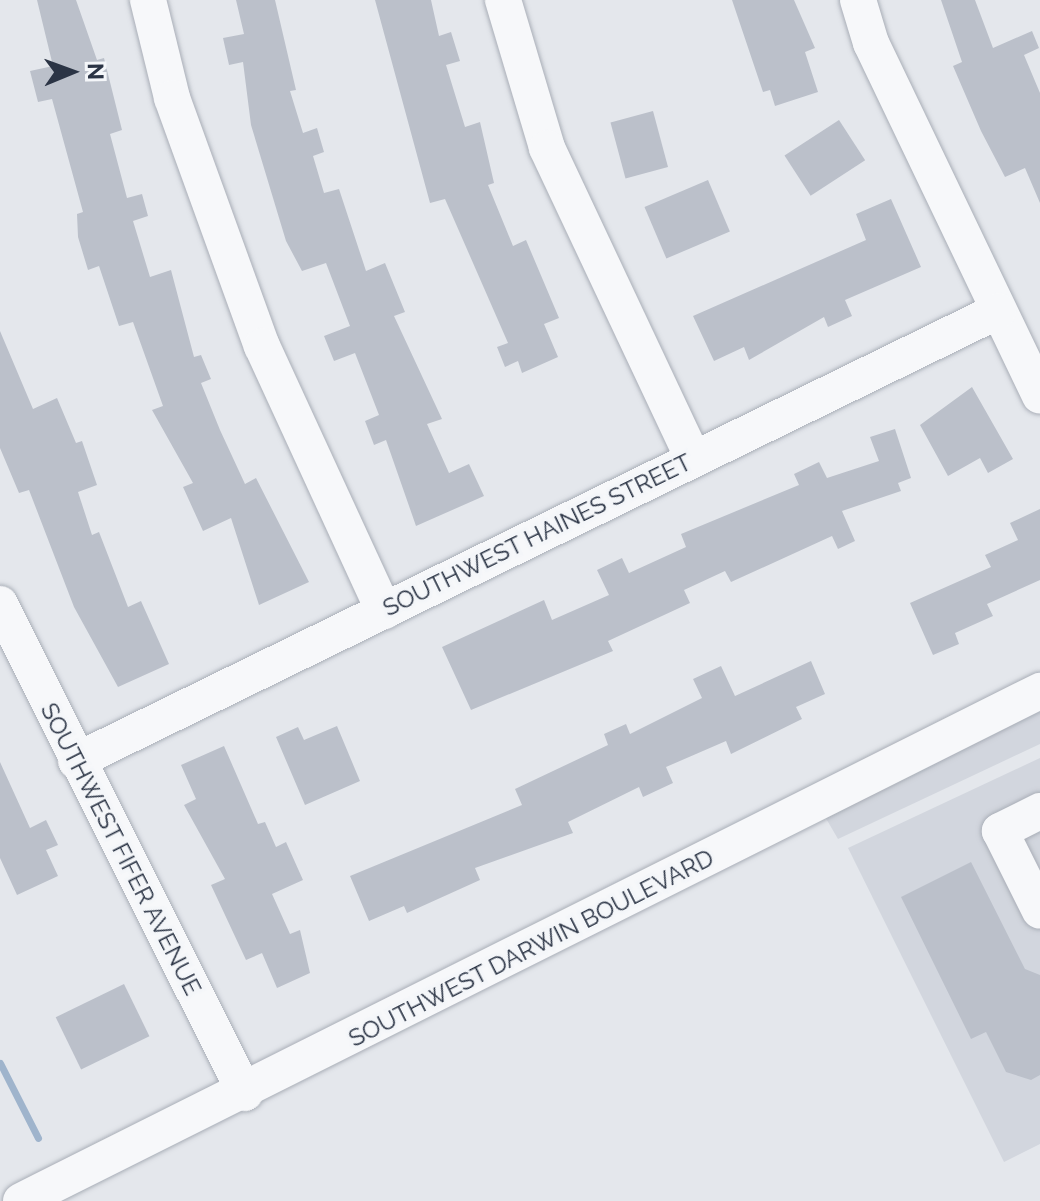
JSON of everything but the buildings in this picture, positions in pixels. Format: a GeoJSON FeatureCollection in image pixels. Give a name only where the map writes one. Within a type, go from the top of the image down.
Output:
{"type":"FeatureCollection","features":[{"type":"Feature","properties":{"kind":"street"},"geometry":{"type":"LineString","coordinates":[[148,0],[172,98],[262,346],[384,611]]}},
{"type":"Feature","properties":{"kind":"street"},"geometry":{"type":"LineString","coordinates":[[503,0],[547,148],[693,458]]}},
{"type":"Feature","properties":{"kind":"street"},"geometry":{"type":"LineString","coordinates":[[858,0],[871,43],[1040,396]]}},
{"type":"Feature","properties":{"kind":"street","name":"SOUTHWEST HAINES STREET"},"geometry":{"type":"LineString","coordinates":[[76,761],[998,311]]}},
{"type":"Feature","properties":{"kind":"street","name":"SOUTHWEST FIFER AVENUE"},"geometry":{"type":"LineString","coordinates":[[0,604],[245,1093]]}},
{"type":"Feature","properties":{"kind":"street","name":"SOUTHWEST DARWIN BOULEVARD"},"geometry":{"type":"LineString","coordinates":[[21,1201],[245,1093],[1040,691]]}},
{"type":"Feature","properties":{"kind":"street"},"geometry":{"type":"LineString","coordinates":[[1037,899],[1000,831],[1040,811]]}},
{"type":"Feature","properties":{"kind":"shaded area"},"geometry":{"type":"Polygon","coordinates":[[[1040,706],[1040,744],[838,839],[824,815],[1040,706]]]}},
{"type":"Feature","properties":{"kind":"shaded area"},"geometry":{"type":"Polygon","coordinates":[[[1040,758],[1040,1144],[1004,1162],[848,848],[1040,758]]]}},
{"type":"Feature","properties":{"kind":"waterway"},"geometry":{"type":"LineString","coordinates":[[0,1063],[38,1138]]}}]}
